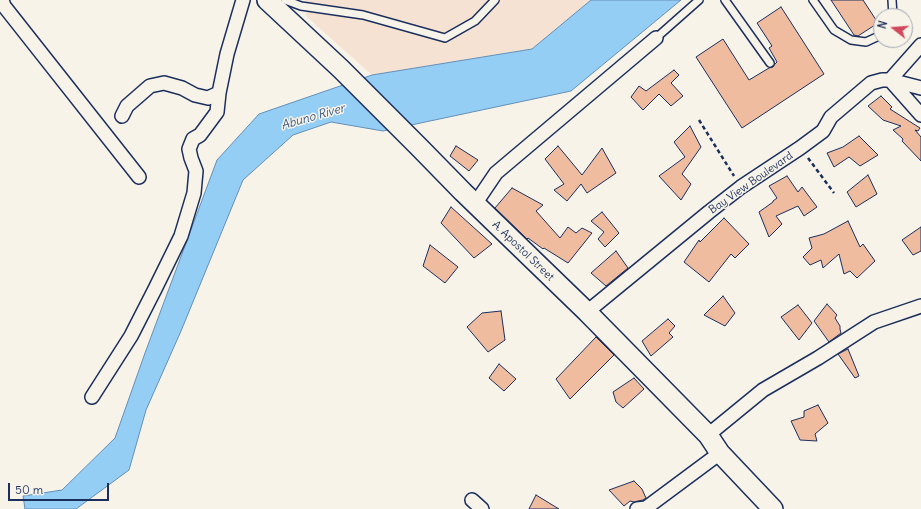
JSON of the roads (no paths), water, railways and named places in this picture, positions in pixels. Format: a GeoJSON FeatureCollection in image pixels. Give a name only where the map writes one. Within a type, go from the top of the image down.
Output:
{"type":"FeatureCollection","features":[{"type":"Feature","properties":{"kind":"street"},"geometry":{"type":"LineString","coordinates":[[2,0],[4,6],[139,177]]}},
{"type":"Feature","properties":{"kind":"street"},"geometry":{"type":"LineString","coordinates":[[92,397],[131,336],[181,236],[194,193],[196,171],[189,149],[193,139],[200,134],[217,112],[219,93],[227,54],[243,0]]}},
{"type":"Feature","properties":{"kind":"street","name":"A. Apostol Street"},"geometry":{"type":"LineString","coordinates":[[277,2],[475,204],[587,312],[708,435],[720,453],[773,509]]}},
{"type":"Feature","properties":{"kind":"street"},"geometry":{"type":"LineString","coordinates":[[475,204],[496,173],[656,38]]}},
{"type":"Feature","properties":{"kind":"street"},"geometry":{"type":"LineString","coordinates":[[921,45],[890,80],[921,115]]}},
{"type":"Feature","properties":{"kind":"street","name":"Bay View Boulevard"},"geometry":{"type":"LineString","coordinates":[[587,312],[741,187],[823,131],[831,117],[871,83],[882,80],[890,80],[921,88]]}},
{"type":"Feature","properties":{"kind":"street"},"geometry":{"type":"LineString","coordinates":[[122,116],[127,106],[150,86],[164,83],[182,88],[195,95],[208,98],[219,93]]}},
{"type":"Feature","properties":{"kind":"street"},"geometry":{"type":"LineString","coordinates":[[921,93],[917,104],[921,115]]}},
{"type":"Feature","properties":{"kind":"street"},"geometry":{"type":"LineString","coordinates":[[708,435],[763,390],[818,358],[874,322],[921,306]]}},
{"type":"Feature","properties":{"kind":"street"},"geometry":{"type":"LineString","coordinates":[[637,509],[646,508],[720,453]]}},
{"type":"Feature","properties":{"kind":"lane"},"geometry":{"type":"LineString","coordinates":[[277,2],[363,15],[445,38],[475,22],[495,0]]}},
{"type":"Feature","properties":{"kind":"lane"},"geometry":{"type":"LineString","coordinates":[[656,38],[699,0]]}},
{"type":"Feature","properties":{"kind":"lane"},"geometry":{"type":"LineString","coordinates":[[725,0],[770,63]]}},
{"type":"Feature","properties":{"kind":"lane"},"geometry":{"type":"LineString","coordinates":[[813,0],[834,30],[851,40],[866,42],[873,39]]}},
{"type":"Feature","properties":{"kind":"water","name":"Abuno River"},"geometry":{"type":"Polygon","coordinates":[[[591,0],[681,0],[571,91],[383,131],[331,122],[293,135],[243,180],[181,331],[146,410],[129,470],[76,509],[25,509],[23,496],[62,490],[115,438],[217,160],[259,114],[372,75],[532,49],[591,0]]]}}]}
